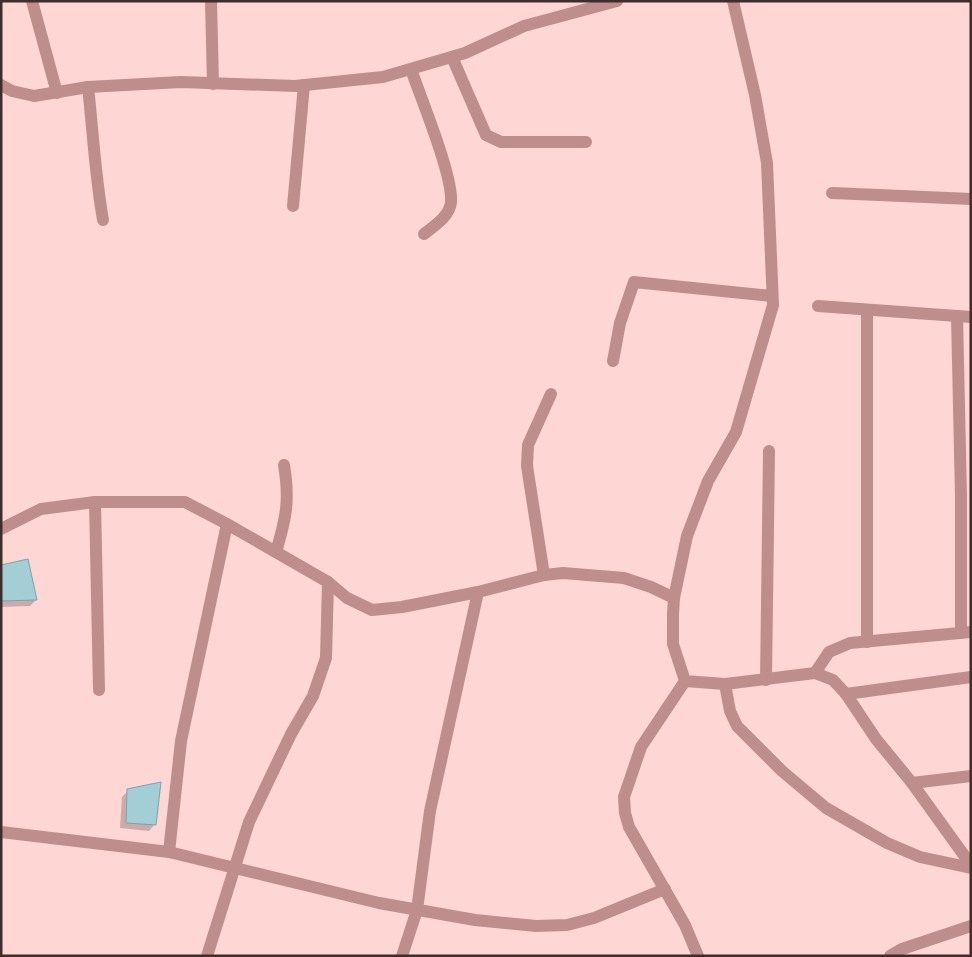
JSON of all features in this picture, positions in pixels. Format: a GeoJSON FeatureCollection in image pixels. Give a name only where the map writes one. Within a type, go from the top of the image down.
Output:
{"type":"FeatureCollection","features":[{"type":"Feature","properties":{"kind":"street"},"geometry":{"type":"LineString","coordinates":[[32,1],[57,93]]}},
{"type":"Feature","properties":{"kind":"street"},"geometry":{"type":"LineString","coordinates":[[211,1],[213,84]]}},
{"type":"Feature","properties":{"kind":"street"},"geometry":{"type":"LineString","coordinates":[[1,85],[12,92],[34,96],[88,87],[181,82],[304,85],[383,77],[452,57],[524,26],[617,1]]}},
{"type":"Feature","properties":{"kind":"street"},"geometry":{"type":"LineString","coordinates":[[685,681],[673,644],[674,598],[687,536],[708,481],[736,432],[773,305],[767,163],[755,95],[733,1]]}},
{"type":"Feature","properties":{"kind":"street"},"geometry":{"type":"LineString","coordinates":[[452,57],[486,136],[501,142],[586,142]]}},
{"type":"Feature","properties":{"kind":"street"},"geometry":{"type":"LineString","coordinates":[[411,70],[448,176],[451,203],[443,219],[424,234]]}},
{"type":"Feature","properties":{"kind":"street"},"geometry":{"type":"LineString","coordinates":[[292,206],[304,85]]}},
{"type":"Feature","properties":{"kind":"street"},"geometry":{"type":"LineString","coordinates":[[88,87],[94,171],[103,220]]}},
{"type":"Feature","properties":{"kind":"street"},"geometry":{"type":"LineString","coordinates":[[832,193],[971,200]]}},
{"type":"Feature","properties":{"kind":"street"},"geometry":{"type":"LineString","coordinates":[[613,361],[620,323],[634,282],[772,296]]}},
{"type":"Feature","properties":{"kind":"street"},"geometry":{"type":"LineString","coordinates":[[818,306],[971,317]]}},
{"type":"Feature","properties":{"kind":"street"},"geometry":{"type":"LineString","coordinates":[[867,310],[867,642]]}},
{"type":"Feature","properties":{"kind":"street"},"geometry":{"type":"LineString","coordinates":[[815,673],[829,652],[850,643],[966,633],[957,316]]}},
{"type":"Feature","properties":{"kind":"street"},"geometry":{"type":"LineString","coordinates":[[544,575],[527,466],[528,445],[551,394]]}},
{"type":"Feature","properties":{"kind":"street"},"geometry":{"type":"LineString","coordinates":[[766,680],[769,451]]}},
{"type":"Feature","properties":{"kind":"street"},"geometry":{"type":"LineString","coordinates":[[276,552],[288,511],[288,486],[284,465]]}},
{"type":"Feature","properties":{"kind":"street"},"geometry":{"type":"LineString","coordinates":[[1,528],[41,509],[95,502],[185,502],[328,582],[347,598],[372,610],[402,607],[478,592],[544,575],[563,573],[624,578],[651,587],[674,598]]}},
{"type":"Feature","properties":{"kind":"street"},"geometry":{"type":"LineString","coordinates":[[95,502],[99,690]]}},
{"type":"Feature","properties":{"kind":"street"},"geometry":{"type":"LineString","coordinates":[[169,852],[181,741],[227,524]]}},
{"type":"Feature","properties":{"kind":"street"},"geometry":{"type":"LineString","coordinates":[[207,956],[249,822],[291,734],[313,696],[326,658],[328,582]]}},
{"type":"Feature","properties":{"kind":"street"},"geometry":{"type":"LineString","coordinates":[[402,956],[417,910],[430,810],[478,592]]}},
{"type":"Feature","properties":{"kind":"street"},"geometry":{"type":"LineString","coordinates":[[685,681],[725,684],[815,673],[833,680],[846,694],[876,739],[912,783],[971,867]]}},
{"type":"Feature","properties":{"kind":"street"},"geometry":{"type":"LineString","coordinates":[[846,694],[971,677]]}},
{"type":"Feature","properties":{"kind":"street"},"geometry":{"type":"LineString","coordinates":[[685,681],[641,747],[624,797],[629,827],[685,925],[698,956]]}},
{"type":"Feature","properties":{"kind":"street"},"geometry":{"type":"LineString","coordinates":[[725,684],[730,711],[737,726],[782,772],[826,808],[887,843],[920,857],[971,867]]}},
{"type":"Feature","properties":{"kind":"street"},"geometry":{"type":"LineString","coordinates":[[912,783],[971,776]]}},
{"type":"Feature","properties":{"kind":"street"},"geometry":{"type":"LineString","coordinates":[[1,832],[169,852],[379,903],[475,920],[536,926],[567,924],[594,918],[664,889]]}},
{"type":"Feature","properties":{"kind":"street"},"geometry":{"type":"LineString","coordinates":[[890,956],[902,949],[971,926]]}},
{"type":"Feature","properties":{"kind":"building"},"geometry":{"type":"Polygon","coordinates":[[[28,559],[37,600],[1,601],[1,565],[28,559]]]}},
{"type":"Feature","properties":{"kind":"building"},"geometry":{"type":"Polygon","coordinates":[[[161,782],[156,825],[126,823],[127,789],[161,782]]]}}]}
